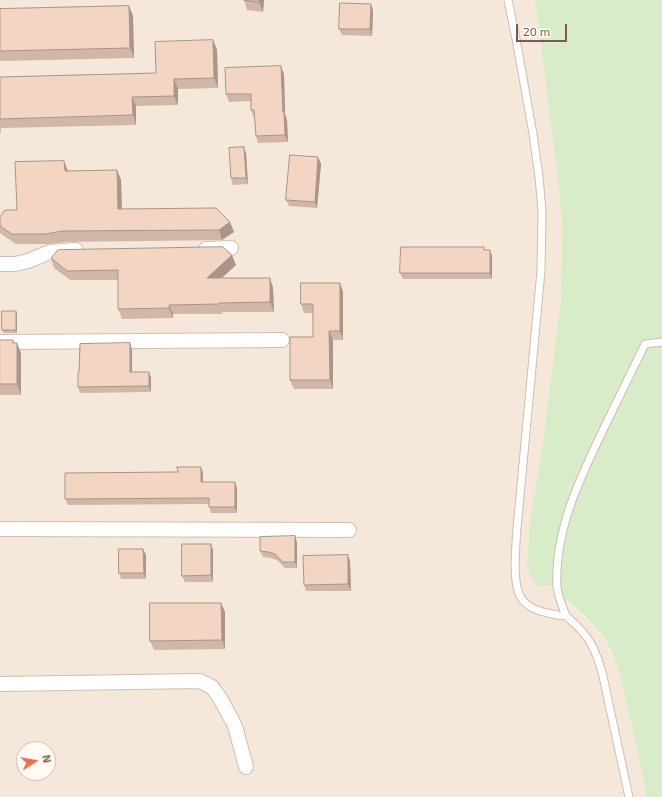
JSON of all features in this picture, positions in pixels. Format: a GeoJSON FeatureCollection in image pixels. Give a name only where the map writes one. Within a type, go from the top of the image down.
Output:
{"type":"FeatureCollection","features":[{"type":"Feature","properties":{"kind":"street"},"geometry":{"type":"LineString","coordinates":[[192,249],[231,248]]}},
{"type":"Feature","properties":{"kind":"street"},"geometry":{"type":"LineString","coordinates":[[0,264],[15,264],[28,261],[50,252],[91,250]]}},
{"type":"Feature","properties":{"kind":"street"},"geometry":{"type":"LineString","coordinates":[[0,342],[282,340]]}},
{"type":"Feature","properties":{"kind":"street"},"geometry":{"type":"LineString","coordinates":[[0,529],[349,530]]}},
{"type":"Feature","properties":{"kind":"street"},"geometry":{"type":"LineString","coordinates":[[0,684],[200,681],[212,687],[220,698],[235,726],[246,767]]}},
{"type":"Feature","properties":{"kind":"lane"},"geometry":{"type":"LineString","coordinates":[[508,0],[533,134],[542,217],[541,271],[517,528],[515,560],[516,582],[520,596],[529,607],[542,612],[566,616]]}},
{"type":"Feature","properties":{"kind":"lane"},"geometry":{"type":"LineString","coordinates":[[630,797],[598,657],[592,644],[582,631],[566,616],[561,604],[558,589],[557,569],[561,540],[568,513],[582,472],[645,344],[662,342]]}},
{"type":"Feature","properties":{"kind":"shaded area"},"geometry":{"type":"Polygon","coordinates":[[[0,0],[535,0],[562,220],[561,298],[542,451],[529,528],[527,567],[540,586],[551,586],[593,625],[606,642],[616,662],[626,698],[646,797],[0,797],[0,0]]]}},
{"type":"Feature","properties":{"kind":"green space"},"geometry":{"type":"Polygon","coordinates":[[[535,0],[662,0],[662,797],[646,797],[621,680],[617,665],[607,643],[589,620],[551,586],[540,586],[533,581],[527,567],[529,528],[542,450],[561,298],[562,220],[535,0]]]}},
{"type":"Feature","properties":{"kind":"building"},"geometry":{"type":"Polygon","coordinates":[[[244,0],[259,0],[259,2],[244,0]]]}},
{"type":"Feature","properties":{"kind":"building"},"geometry":{"type":"Polygon","coordinates":[[[340,3],[371,4],[370,29],[339,29],[340,3]]]}},
{"type":"Feature","properties":{"kind":"building"},"geometry":{"type":"Polygon","coordinates":[[[129,6],[130,48],[0,51],[0,9],[129,6]]]}},
{"type":"Feature","properties":{"kind":"building"},"geometry":{"type":"Polygon","coordinates":[[[213,40],[214,78],[174,79],[174,96],[132,97],[133,115],[0,119],[0,77],[156,73],[155,42],[213,40]]]}},
{"type":"Feature","properties":{"kind":"building"},"geometry":{"type":"Polygon","coordinates":[[[281,66],[285,135],[256,136],[254,110],[251,110],[251,94],[226,94],[225,68],[281,66]]]}},
{"type":"Feature","properties":{"kind":"building"},"geometry":{"type":"Polygon","coordinates":[[[244,147],[246,178],[231,178],[229,148],[244,147]]]}},
{"type":"Feature","properties":{"kind":"building"},"geometry":{"type":"Polygon","coordinates":[[[290,155],[318,157],[315,202],[286,200],[290,155]]]}},
{"type":"Feature","properties":{"kind":"building"},"geometry":{"type":"Polygon","coordinates":[[[64,161],[65,171],[117,170],[118,209],[216,208],[230,222],[219,230],[63,231],[45,234],[12,234],[0,226],[0,217],[5,210],[17,210],[15,162],[64,161]]]}},
{"type":"Feature","properties":{"kind":"building"},"geometry":{"type":"Polygon","coordinates":[[[223,247],[232,255],[207,278],[270,278],[270,302],[169,305],[169,308],[118,309],[118,270],[67,271],[51,258],[58,250],[223,247]]]}},
{"type":"Feature","properties":{"kind":"building"},"geometry":{"type":"Polygon","coordinates":[[[401,247],[484,247],[484,250],[490,250],[490,273],[400,273],[401,247]]]}},
{"type":"Feature","properties":{"kind":"building"},"geometry":{"type":"Polygon","coordinates":[[[301,283],[340,283],[340,331],[329,331],[330,380],[290,380],[290,337],[313,337],[313,304],[301,304],[301,283]]]}},
{"type":"Feature","properties":{"kind":"building"},"geometry":{"type":"Polygon","coordinates":[[[2,311],[16,311],[16,330],[2,330],[2,311]]]}},
{"type":"Feature","properties":{"kind":"building"},"geometry":{"type":"Polygon","coordinates":[[[0,340],[13,340],[13,343],[17,343],[17,384],[0,384],[0,340]]]}},
{"type":"Feature","properties":{"kind":"building"},"geometry":{"type":"Polygon","coordinates":[[[130,343],[130,372],[149,372],[149,386],[78,387],[80,344],[130,343]]]}},
{"type":"Feature","properties":{"kind":"building"},"geometry":{"type":"Polygon","coordinates":[[[177,467],[201,467],[201,482],[235,482],[235,507],[209,507],[209,498],[65,499],[65,473],[178,472],[177,467]]]}},
{"type":"Feature","properties":{"kind":"building"},"geometry":{"type":"Polygon","coordinates":[[[295,536],[295,562],[283,562],[275,554],[260,551],[260,537],[295,536]]]}},
{"type":"Feature","properties":{"kind":"building"},"geometry":{"type":"Polygon","coordinates":[[[182,544],[211,544],[211,575],[182,576],[182,544]]]}},
{"type":"Feature","properties":{"kind":"building"},"geometry":{"type":"Polygon","coordinates":[[[119,549],[143,549],[144,573],[119,573],[119,549]]]}},
{"type":"Feature","properties":{"kind":"building"},"geometry":{"type":"Polygon","coordinates":[[[348,555],[348,584],[304,585],[303,556],[348,555]]]}},
{"type":"Feature","properties":{"kind":"building"},"geometry":{"type":"Polygon","coordinates":[[[150,603],[221,603],[222,640],[150,641],[150,603]]]}}]}
